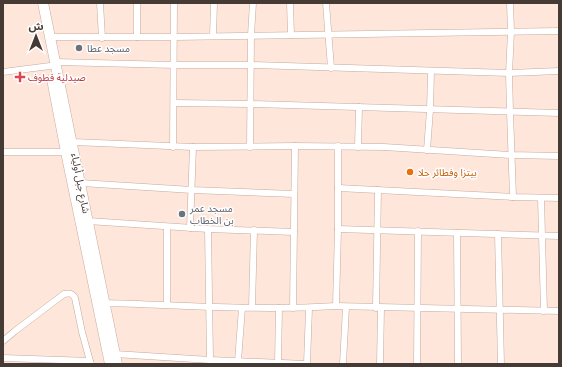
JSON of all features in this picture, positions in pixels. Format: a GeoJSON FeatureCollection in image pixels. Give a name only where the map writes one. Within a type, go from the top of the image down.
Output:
{"type":"FeatureCollection","features":[{"type":"Feature","properties":{"kind":"main road","name":"شارع جبل أولياء"},"geometry":{"type":"LineString","coordinates":[[36,3],[53,64],[71,148],[110,364]]}},
{"type":"Feature","properties":{"kind":"main road","name":"شارع جبل أولياء"},"geometry":{"type":"LineString","coordinates":[[43,3],[51,37],[53,64]]}},
{"type":"Feature","properties":{"kind":"main road","name":"شارع جبل أولياء"},"geometry":{"type":"LineString","coordinates":[[71,148],[81,183],[116,359]]}},
{"type":"Feature","properties":{"kind":"street"},"geometry":{"type":"LineString","coordinates":[[100,3],[102,38]]}},
{"type":"Feature","properties":{"kind":"street"},"geometry":{"type":"LineString","coordinates":[[137,3],[137,37]]}},
{"type":"Feature","properties":{"kind":"street"},"geometry":{"type":"LineString","coordinates":[[173,147],[174,3]]}},
{"type":"Feature","properties":{"kind":"street"},"geometry":{"type":"LineString","coordinates":[[213,36],[214,3]]}},
{"type":"Feature","properties":{"kind":"street"},"geometry":{"type":"LineString","coordinates":[[250,147],[251,35],[253,3]]}},
{"type":"Feature","properties":{"kind":"street"},"geometry":{"type":"LineString","coordinates":[[290,3],[291,35]]}},
{"type":"Feature","properties":{"kind":"street"},"geometry":{"type":"LineString","coordinates":[[326,3],[331,68]]}},
{"type":"Feature","properties":{"kind":"street"},"geometry":{"type":"LineString","coordinates":[[510,3],[511,32],[509,74],[513,197]]}},
{"type":"Feature","properties":{"kind":"street"},"geometry":{"type":"LineString","coordinates":[[51,37],[102,38],[559,31]]}},
{"type":"Feature","properties":{"kind":"street"},"geometry":{"type":"LineString","coordinates":[[3,72],[53,64],[251,66],[509,74],[559,71]]}},
{"type":"Feature","properties":{"kind":"street"},"geometry":{"type":"LineString","coordinates":[[427,150],[431,71]]}},
{"type":"Feature","properties":{"kind":"street"},"geometry":{"type":"LineString","coordinates":[[174,103],[559,113]]}},
{"type":"Feature","properties":{"kind":"street"},"geometry":{"type":"LineString","coordinates":[[358,147],[359,107]]}},
{"type":"Feature","properties":{"kind":"street"},"geometry":{"type":"LineString","coordinates":[[293,308],[296,146]]}},
{"type":"Feature","properties":{"kind":"street"},"geometry":{"type":"LineString","coordinates":[[3,152],[71,148],[338,146],[559,156]]}},
{"type":"Feature","properties":{"kind":"street"},"geometry":{"type":"LineString","coordinates":[[336,306],[338,146]]}},
{"type":"Feature","properties":{"kind":"street"},"geometry":{"type":"LineString","coordinates":[[190,228],[193,147]]}},
{"type":"Feature","properties":{"kind":"street"},"geometry":{"type":"LineString","coordinates":[[81,183],[192,190],[294,194]]}},
{"type":"Feature","properties":{"kind":"street"},"geometry":{"type":"LineString","coordinates":[[338,188],[559,198]]}},
{"type":"Feature","properties":{"kind":"street"},"geometry":{"type":"LineString","coordinates":[[378,190],[377,230],[380,364]]}},
{"type":"Feature","properties":{"kind":"street"},"geometry":{"type":"LineString","coordinates":[[541,198],[544,311]]}},
{"type":"Feature","properties":{"kind":"street"},"geometry":{"type":"LineString","coordinates":[[88,221],[208,229],[294,232]]}},
{"type":"Feature","properties":{"kind":"street"},"geometry":{"type":"LineString","coordinates":[[167,226],[167,305]]}},
{"type":"Feature","properties":{"kind":"street"},"geometry":{"type":"LineString","coordinates":[[208,229],[210,360]]}},
{"type":"Feature","properties":{"kind":"street"},"geometry":{"type":"LineString","coordinates":[[338,229],[559,236]]}},
{"type":"Feature","properties":{"kind":"street"},"geometry":{"type":"LineString","coordinates":[[252,308],[254,230]]}},
{"type":"Feature","properties":{"kind":"street"},"geometry":{"type":"LineString","coordinates":[[417,364],[418,231]]}},
{"type":"Feature","properties":{"kind":"street"},"geometry":{"type":"LineString","coordinates":[[457,233],[458,364]]}},
{"type":"Feature","properties":{"kind":"street"},"geometry":{"type":"LineString","coordinates":[[498,234],[501,364]]}},
{"type":"Feature","properties":{"kind":"street"},"geometry":{"type":"LineString","coordinates":[[3,341],[14,330],[64,294],[69,293],[75,298],[82,332],[91,363],[3,358]]}},
{"type":"Feature","properties":{"kind":"street"},"geometry":{"type":"LineString","coordinates":[[105,303],[242,308],[310,308],[336,306],[559,311]]}},
{"type":"Feature","properties":{"kind":"street"},"geometry":{"type":"LineString","coordinates":[[342,364],[346,307]]}},
{"type":"Feature","properties":{"kind":"street"},"geometry":{"type":"LineString","coordinates":[[238,361],[242,308]]}},
{"type":"Feature","properties":{"kind":"street"},"geometry":{"type":"LineString","coordinates":[[278,363],[279,308]]}},
{"type":"Feature","properties":{"kind":"street"},"geometry":{"type":"LineString","coordinates":[[116,359],[210,360],[216,362],[238,361],[254,363],[306,364],[310,308]]}},
{"type":"Feature","properties":{"kind":"place","name":"مسجد عطا"},"geometry":{"type":"Point","coordinates":[79,48]}},
{"type":"Feature","properties":{"kind":"place","name":"صيدلية قطوف"},"geometry":{"type":"Point","coordinates":[20,77]}},
{"type":"Feature","properties":{"kind":"place","name":"بيتزا وفطائر حلا"},"geometry":{"type":"Point","coordinates":[410,172]}},
{"type":"Feature","properties":{"kind":"place","name":"مسجد عمر بن الخطاب"},"geometry":{"type":"Point","coordinates":[182,214]}}]}
